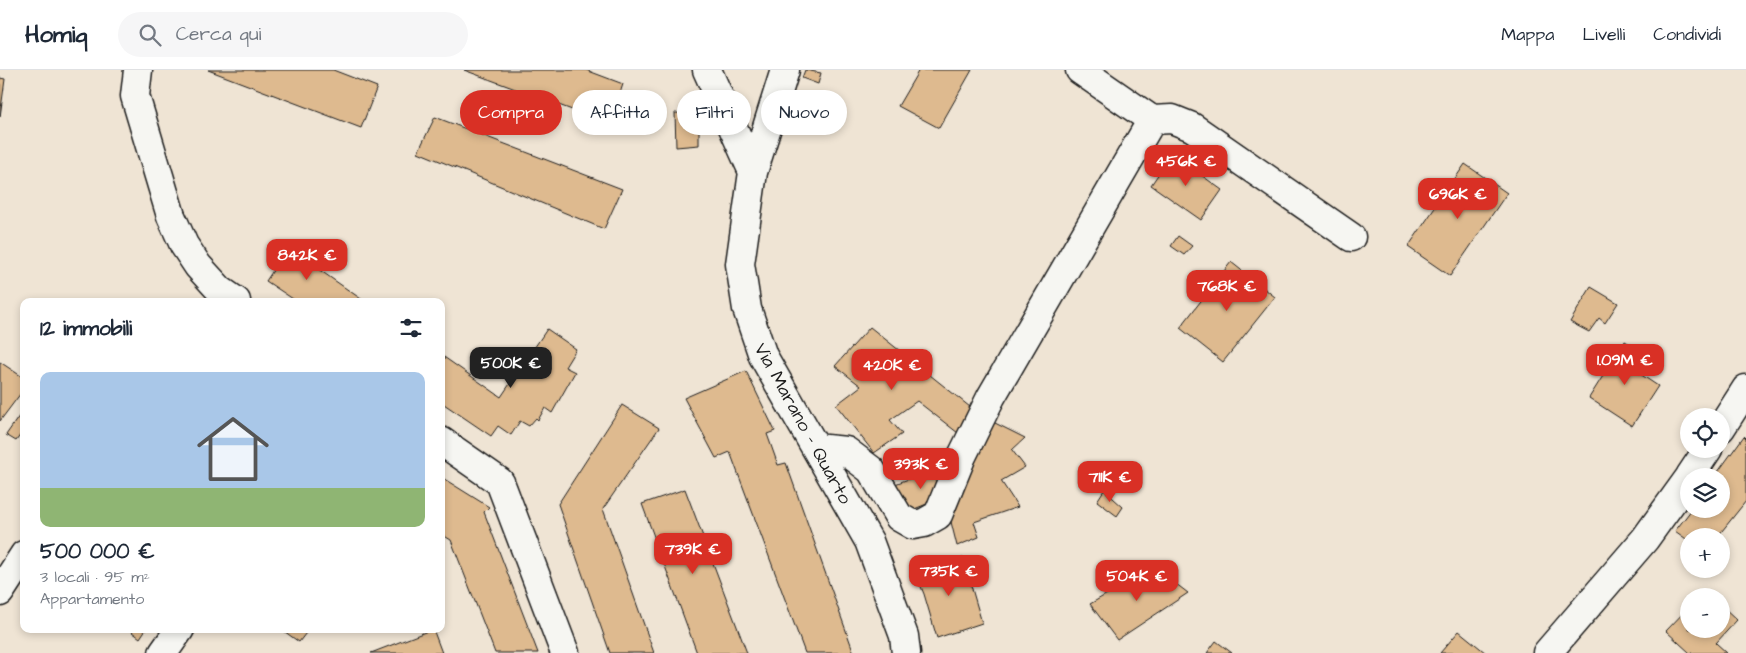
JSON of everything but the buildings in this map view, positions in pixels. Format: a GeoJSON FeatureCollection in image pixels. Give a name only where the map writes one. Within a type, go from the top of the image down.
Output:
{"type":"FeatureCollection","features":[{"type":"Feature","properties":{"kind":"street"},"geometry":{"type":"LineString","coordinates":[[138,70],[135,96],[171,216],[184,245],[198,266],[220,290],[232,298]]}},
{"type":"Feature","properties":{"kind":"street"},"geometry":{"type":"LineString","coordinates":[[707,70],[752,172]]}},
{"type":"Feature","properties":{"kind":"street","name":"Via Marano - Quarto"},"geometry":{"type":"LineString","coordinates":[[784,70],[752,172],[740,264],[747,309],[763,356],[869,541],[904,636],[906,653]]}},
{"type":"Feature","properties":{"kind":"street"},"geometry":{"type":"LineString","coordinates":[[1080,70],[1152,120],[1172,119],[1192,128],[1351,237]]}},
{"type":"Feature","properties":{"kind":"street"},"geometry":{"type":"LineString","coordinates":[[816,448],[846,450],[871,470],[899,517],[913,525],[938,515],[962,456],[991,397],[1152,120]]}},
{"type":"Feature","properties":{"kind":"street"},"geometry":{"type":"LineString","coordinates":[[1730,414],[1746,389]]}},
{"type":"Feature","properties":{"kind":"street"},"geometry":{"type":"LineString","coordinates":[[445,444],[500,482],[565,653]]}},
{"type":"Feature","properties":{"kind":"street"},"geometry":{"type":"LineString","coordinates":[[1547,653],[1645,539],[1680,490]]}},
{"type":"Feature","properties":{"kind":"street"},"geometry":{"type":"LineString","coordinates":[[0,592],[20,561]]}},
{"type":"Feature","properties":{"kind":"street"},"geometry":{"type":"LineString","coordinates":[[163,653],[177,633]]}}]}
